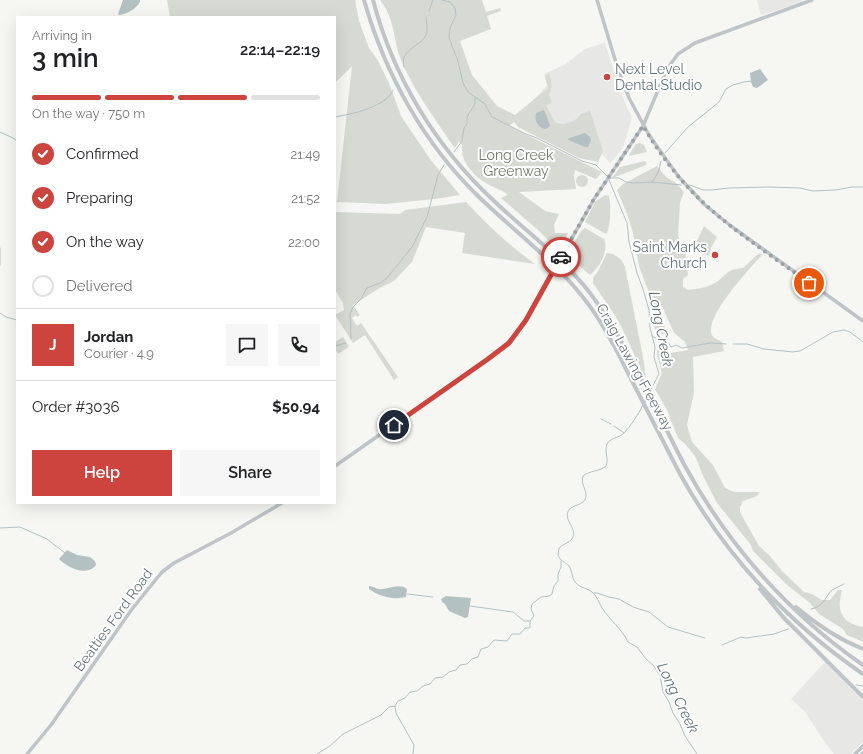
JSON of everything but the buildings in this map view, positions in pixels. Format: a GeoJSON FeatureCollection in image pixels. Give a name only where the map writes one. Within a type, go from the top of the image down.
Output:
{"type":"FeatureCollection","features":[{"type":"Feature","properties":{"kind":"highway","name":"Craig Lawing Freeway"},"geometry":{"type":"LineString","coordinates":[[364,0],[375,35],[394,79],[410,108],[430,139],[474,193],[549,260],[575,287],[602,324],[680,474],[726,545],[750,574],[780,606],[808,632],[863,674]]}},
{"type":"Feature","properties":{"kind":"highway","name":"Craig Lawing Freeway"},"geometry":{"type":"LineString","coordinates":[[373,0],[384,36],[400,72],[436,135],[479,186],[560,260],[589,292],[616,332],[684,464],[712,511],[744,555],[774,589],[816,629],[863,665]]}},
{"type":"Feature","properties":{"kind":"highway"},"geometry":{"type":"LineString","coordinates":[[750,574],[759,589],[783,616],[863,697]]}},
{"type":"Feature","properties":{"kind":"highway"},"geometry":{"type":"LineString","coordinates":[[774,589],[820,626],[863,649]]}},
{"type":"Feature","properties":{"kind":"main road"},"geometry":{"type":"LineString","coordinates":[[597,0],[622,80],[643,126],[671,167],[709,208],[746,238],[863,321]]}},
{"type":"Feature","properties":{"kind":"main road"},"geometry":{"type":"LineString","coordinates":[[336,465],[506,346],[519,330],[564,252],[572,235],[614,168],[643,126],[666,69],[682,51],[695,43],[812,0]]}},
{"type":"Feature","properties":{"kind":"main road","name":"Beatties Ford Road"},"geometry":{"type":"LineString","coordinates":[[27,754],[51,725],[132,609],[161,573],[174,563],[231,533],[280,504]]}},
{"type":"Feature","properties":{"kind":"main road"},"geometry":{"type":"LineString","coordinates":[[855,754],[863,746]]}},
{"type":"Feature","properties":{"kind":"shaded area"},"geometry":{"type":"Polygon","coordinates":[[[123,0],[140,0],[140,2],[131,11],[119,15],[118,14],[123,0]]]}},
{"type":"Feature","properties":{"kind":"shaded area"},"geometry":{"type":"Polygon","coordinates":[[[757,0],[802,0],[803,2],[761,15],[757,0]]]}},
{"type":"Feature","properties":{"kind":"shaded area"},"geometry":{"type":"Polygon","coordinates":[[[605,43],[622,95],[632,118],[624,144],[620,152],[610,163],[603,155],[518,117],[547,85],[544,74],[564,65],[585,49],[605,43]]]}},
{"type":"Feature","properties":{"kind":"shaded area"},"geometry":{"type":"Polygon","coordinates":[[[760,69],[768,80],[757,88],[753,87],[750,73],[760,69]]]}},
{"type":"Feature","properties":{"kind":"shaded area"},"geometry":{"type":"Polygon","coordinates":[[[544,110],[550,125],[546,129],[537,124],[536,119],[536,113],[544,110]]]}},
{"type":"Feature","properties":{"kind":"shaded area"},"geometry":{"type":"Polygon","coordinates":[[[585,133],[591,140],[588,147],[568,140],[570,138],[585,133]]]}},
{"type":"Feature","properties":{"kind":"shaded area"},"geometry":{"type":"Polygon","coordinates":[[[67,550],[77,555],[90,557],[95,561],[96,565],[92,569],[82,571],[72,568],[59,559],[67,550]]]}},
{"type":"Feature","properties":{"kind":"shaded area"},"geometry":{"type":"Polygon","coordinates":[[[369,586],[385,589],[401,586],[407,589],[406,597],[391,598],[382,596],[369,589],[369,586]]]}},
{"type":"Feature","properties":{"kind":"shaded area"},"geometry":{"type":"Polygon","coordinates":[[[446,596],[471,598],[468,617],[465,618],[449,611],[441,599],[446,596]]]}},
{"type":"Feature","properties":{"kind":"shaded area"},"geometry":{"type":"Polygon","coordinates":[[[825,662],[863,701],[863,742],[851,754],[834,754],[805,712],[791,699],[825,662]]]}},
{"type":"Feature","properties":{"kind":"green space"},"geometry":{"type":"Polygon","coordinates":[[[167,0],[355,0],[359,21],[369,48],[377,59],[389,83],[401,116],[430,159],[460,195],[385,204],[337,202],[352,66],[336,82],[336,16],[170,16],[167,0]]]}},
{"type":"Feature","properties":{"kind":"green space","name":"Long Creek Greenway"},"geometry":{"type":"Polygon","coordinates":[[[380,0],[482,0],[486,12],[500,8],[501,11],[487,16],[491,29],[460,41],[472,75],[497,106],[515,115],[548,88],[545,76],[549,74],[552,84],[549,94],[552,103],[546,105],[555,122],[565,124],[576,119],[581,114],[590,111],[603,151],[598,162],[579,158],[518,127],[514,122],[509,126],[602,172],[596,179],[575,170],[574,176],[576,189],[519,192],[545,211],[559,214],[554,225],[555,233],[568,233],[559,251],[538,230],[501,198],[508,195],[481,180],[468,167],[463,156],[462,145],[459,141],[456,147],[454,147],[425,105],[412,83],[398,52],[388,14],[380,0]]]}},
{"type":"Feature","properties":{"kind":"green space"},"geometry":{"type":"Polygon","coordinates":[[[640,143],[644,145],[647,152],[629,156],[636,144],[640,143]]]}},
{"type":"Feature","properties":{"kind":"green space"},"geometry":{"type":"Polygon","coordinates":[[[645,161],[647,164],[644,166],[612,178],[620,167],[645,161]]]}},
{"type":"Feature","properties":{"kind":"green space"},"geometry":{"type":"Polygon","coordinates":[[[657,166],[666,177],[676,183],[684,192],[680,203],[678,236],[685,250],[688,275],[683,279],[683,287],[688,290],[710,285],[728,272],[743,268],[760,253],[762,255],[730,293],[714,317],[711,327],[712,335],[722,342],[724,351],[693,357],[694,393],[687,425],[692,442],[713,465],[725,488],[734,492],[760,492],[757,496],[743,501],[740,507],[740,512],[759,546],[804,592],[812,594],[822,600],[830,600],[838,590],[842,590],[840,603],[842,615],[845,619],[855,625],[863,627],[863,642],[847,635],[843,629],[819,614],[810,603],[786,584],[753,551],[751,545],[717,503],[695,456],[678,438],[667,410],[655,389],[662,373],[657,355],[658,344],[665,347],[670,353],[688,350],[685,342],[674,333],[662,306],[653,304],[639,266],[633,233],[627,214],[617,190],[623,184],[657,166]]]}},
{"type":"Feature","properties":{"kind":"green space"},"geometry":{"type":"Polygon","coordinates":[[[580,175],[584,175],[588,181],[584,187],[580,187],[576,183],[576,179],[580,175]]]}},
{"type":"Feature","properties":{"kind":"green space"},"geometry":{"type":"Polygon","coordinates":[[[605,195],[609,196],[610,205],[610,221],[606,234],[585,222],[595,202],[605,195]]]}},
{"type":"Feature","properties":{"kind":"green space"},"geometry":{"type":"Polygon","coordinates":[[[466,202],[499,235],[535,264],[462,253],[465,233],[426,227],[412,262],[394,281],[353,305],[360,315],[357,317],[356,315],[352,318],[357,326],[361,323],[398,377],[394,380],[365,335],[353,343],[336,317],[336,314],[344,310],[343,303],[336,292],[336,212],[400,214],[405,210],[466,202]]]}},
{"type":"Feature","properties":{"kind":"green space"},"geometry":{"type":"Polygon","coordinates":[[[704,226],[717,237],[711,248],[709,256],[692,251],[704,226]]]}},
{"type":"Feature","properties":{"kind":"green space"},"geometry":{"type":"Polygon","coordinates":[[[585,228],[604,239],[605,244],[603,258],[594,272],[590,275],[575,262],[566,257],[581,231],[585,228]]]}},
{"type":"Feature","properties":{"kind":"green space"},"geometry":{"type":"Polygon","coordinates":[[[607,253],[618,257],[625,267],[644,362],[646,380],[616,317],[593,283],[593,278],[607,253]]]}},
{"type":"Feature","properties":{"kind":"green space"},"geometry":{"type":"Polygon","coordinates":[[[652,316],[661,316],[667,333],[663,334],[655,330],[652,316]]]}},
{"type":"Feature","properties":{"kind":"green space"},"geometry":{"type":"Polygon","coordinates":[[[343,337],[349,347],[338,354],[336,351],[336,341],[343,337]]]}},
{"type":"Feature","properties":{"kind":"waterway"},"geometry":{"type":"LineString","coordinates":[[429,11],[433,0]]}},
{"type":"Feature","properties":{"kind":"waterway","name":"Long Creek"},"geometry":{"type":"LineString","coordinates":[[442,0],[450,2],[455,8],[456,15],[450,28],[449,38],[458,61],[463,83],[468,92],[485,104],[492,117],[582,161],[596,165],[608,177]]}},
{"type":"Feature","properties":{"kind":"waterway"},"geometry":{"type":"LineString","coordinates":[[404,67],[404,57],[410,50],[422,41],[426,35],[426,17]]}},
{"type":"Feature","properties":{"kind":"waterway"},"geometry":{"type":"LineString","coordinates":[[665,153],[688,127],[719,102],[726,89],[733,85],[752,81]]}},
{"type":"Feature","properties":{"kind":"waterway"},"geometry":{"type":"LineString","coordinates":[[336,117],[368,109],[384,101],[393,90]]}},
{"type":"Feature","properties":{"kind":"waterway"},"geometry":{"type":"LineString","coordinates":[[454,152],[462,141],[464,128],[467,124],[467,117],[475,104],[475,98]]}},
{"type":"Feature","properties":{"kind":"waterway"},"geometry":{"type":"LineString","coordinates":[[0,132],[16,140]]}},
{"type":"Feature","properties":{"kind":"waterway"},"geometry":{"type":"LineString","coordinates":[[652,182],[658,173],[661,161]]}},
{"type":"Feature","properties":{"kind":"waterway"},"geometry":{"type":"LineString","coordinates":[[351,339],[350,314],[353,307],[361,299],[367,288],[386,279],[412,247],[427,217],[438,175],[444,165]]}},
{"type":"Feature","properties":{"kind":"waterway"},"geometry":{"type":"LineString","coordinates":[[609,178],[619,178],[626,182],[633,183],[652,182],[681,185]]}},
{"type":"Feature","properties":{"kind":"waterway","name":"Long Creek"},"geometry":{"type":"LineString","coordinates":[[609,180],[627,223],[629,242],[649,310],[650,328],[655,347],[654,357],[659,374],[650,391]]}},
{"type":"Feature","properties":{"kind":"waterway"},"geometry":{"type":"LineString","coordinates":[[690,185],[703,190],[768,187],[800,188],[813,191],[863,187]]}},
{"type":"Feature","properties":{"kind":"waterway"},"geometry":{"type":"LineString","coordinates":[[0,248],[0,265]]}},
{"type":"Feature","properties":{"kind":"waterway"},"geometry":{"type":"LineString","coordinates":[[0,313],[6,317],[16,320]]}},
{"type":"Feature","properties":{"kind":"waterway"},"geometry":{"type":"LineString","coordinates":[[733,344],[747,344],[764,349],[793,352],[800,351],[833,332],[844,330],[850,332],[863,342]]}},
{"type":"Feature","properties":{"kind":"waterway"},"geometry":{"type":"LineString","coordinates":[[652,336],[663,342],[668,342],[671,347],[676,345],[682,348],[710,343],[726,344]]}},
{"type":"Feature","properties":{"kind":"waterway"},"geometry":{"type":"LineString","coordinates":[[336,346],[346,343]]}},
{"type":"Feature","properties":{"kind":"waterway","name":"Long Creek"},"geometry":{"type":"LineString","coordinates":[[645,402],[648,396]]}},
{"type":"Feature","properties":{"kind":"waterway","name":"Long Creek"},"geometry":{"type":"LineString","coordinates":[[643,405],[626,431],[610,440],[607,444],[606,466],[583,476],[582,482],[586,491],[585,500],[571,508],[567,514],[574,535],[571,540],[559,548],[558,555],[561,560],[569,566],[573,579],[576,583],[594,594],[602,608],[623,633],[628,642],[637,647],[646,659],[654,666],[660,676],[663,692],[673,713],[685,736],[697,754]]}},
{"type":"Feature","properties":{"kind":"waterway"},"geometry":{"type":"LineString","coordinates":[[601,419],[611,424]]}},
{"type":"Feature","properties":{"kind":"waterway"},"geometry":{"type":"LineString","coordinates":[[614,426],[624,433]]}},
{"type":"Feature","properties":{"kind":"waterway"},"geometry":{"type":"LineString","coordinates":[[0,528],[20,527],[47,539],[65,553]]}},
{"type":"Feature","properties":{"kind":"waterway"},"geometry":{"type":"LineString","coordinates":[[413,754],[414,745],[396,713],[395,706],[398,701],[405,698],[410,692],[417,691],[423,686],[430,684],[435,678],[443,677],[449,672],[456,670],[460,665],[467,664],[472,659],[478,657],[481,649],[488,647],[494,640],[507,641],[512,634],[520,634],[525,628],[530,628],[530,621],[534,616],[531,609],[532,604],[541,597],[552,594],[554,586],[558,581],[561,561]]}},
{"type":"Feature","properties":{"kind":"waterway"},"geometry":{"type":"LineString","coordinates":[[811,609],[819,606],[832,590],[844,584]]}},
{"type":"Feature","properties":{"kind":"waterway"},"geometry":{"type":"LineString","coordinates":[[594,593],[619,599],[633,607],[649,612],[668,627],[705,638]]}},
{"type":"Feature","properties":{"kind":"waterway"},"geometry":{"type":"LineString","coordinates":[[407,594],[433,597]]}},
{"type":"Feature","properties":{"kind":"waterway"},"geometry":{"type":"LineString","coordinates":[[470,606],[513,612],[524,621],[530,621]]}},
{"type":"Feature","properties":{"kind":"waterway"},"geometry":{"type":"LineString","coordinates":[[722,645],[741,637],[746,638],[774,634],[788,629]]}},
{"type":"Feature","properties":{"kind":"waterway"},"geometry":{"type":"LineString","coordinates":[[856,685],[863,686]]}},
{"type":"Feature","properties":{"kind":"waterway"},"geometry":{"type":"LineString","coordinates":[[317,754],[330,746],[343,734],[381,715],[389,707],[395,706]]}},
{"type":"Feature","properties":{"kind":"way so far"},"geometry":{"type":"LineString","coordinates":[[561,257],[572,235],[601,187],[643,126],[678,176],[705,205],[720,218],[809,283]]}},
{"type":"Feature","properties":{"kind":"place","name":"Next Level Dental Studio"},"geometry":{"type":"Point","coordinates":[607,77]}},
{"type":"Feature","properties":{"kind":"place","name":"Saint Marks Church"},"geometry":{"type":"Point","coordinates":[715,255]}},
{"type":"Feature","properties":{"kind":"route"},"geometry":{"type":"LineString","coordinates":[[394,425],[509,343],[526,320],[561,257]]}}]}
